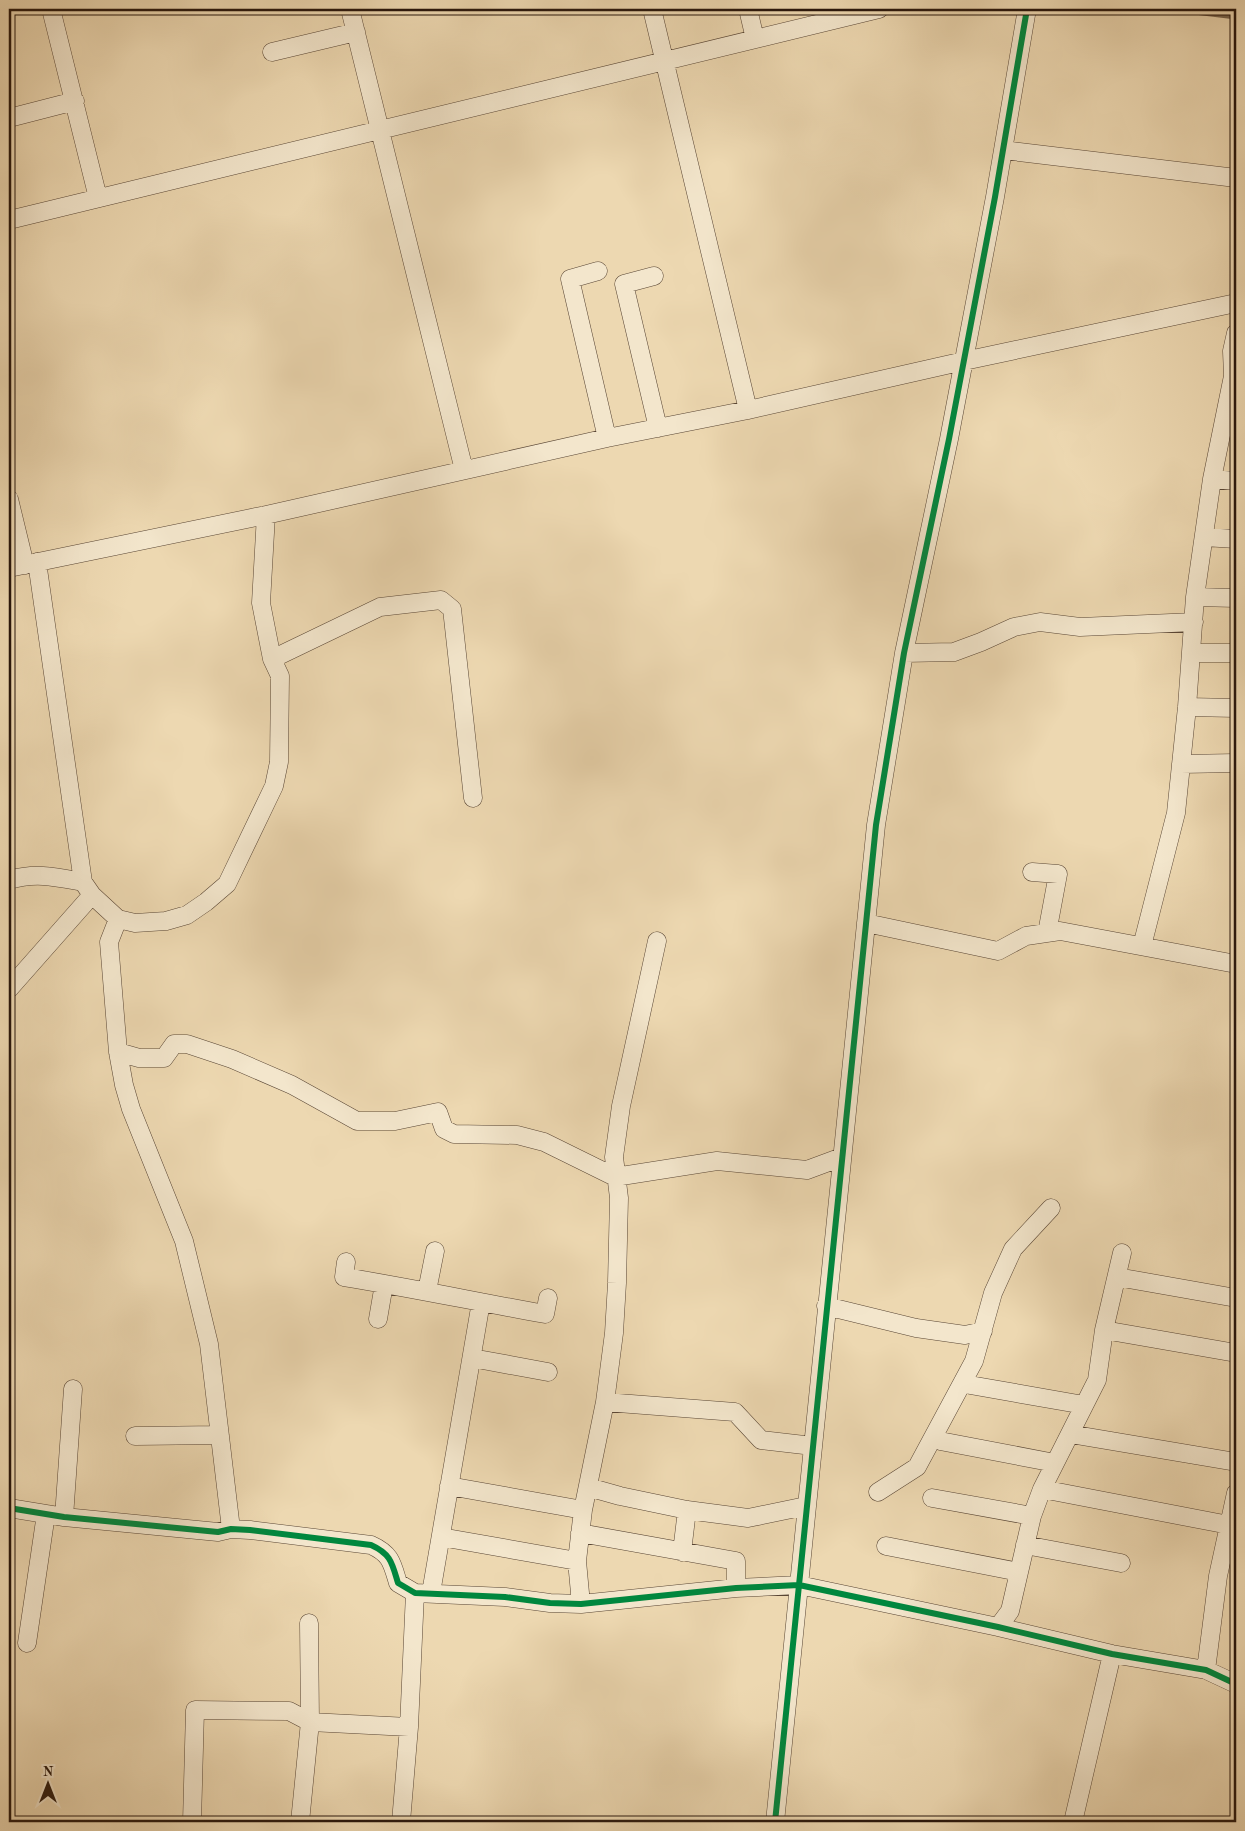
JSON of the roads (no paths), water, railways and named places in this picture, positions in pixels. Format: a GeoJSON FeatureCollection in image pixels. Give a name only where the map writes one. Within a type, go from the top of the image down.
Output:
{"type":"FeatureCollection","features":[{"type":"Feature","properties":{"kind":"street"},"geometry":{"type":"LineString","coordinates":[[51,9],[98,198]]}},
{"type":"Feature","properties":{"kind":"street"},"geometry":{"type":"LineString","coordinates":[[350,9],[464,470]]}},
{"type":"Feature","properties":{"kind":"street"},"geometry":{"type":"LineString","coordinates":[[652,9],[748,410]]}},
{"type":"Feature","properties":{"kind":"street"},"geometry":{"type":"LineString","coordinates":[[748,9],[755,39]]}},
{"type":"Feature","properties":{"kind":"street"},"geometry":{"type":"LineString","coordinates":[[9,220],[879,9]]}},
{"type":"Feature","properties":{"kind":"street"},"geometry":{"type":"LineString","coordinates":[[775,1822],[876,826],[904,653],[964,361],[1027,9]]}},
{"type":"Feature","properties":{"kind":"street"},"geometry":{"type":"LineString","coordinates":[[272,52],[356,32]]}},
{"type":"Feature","properties":{"kind":"street"},"geometry":{"type":"LineString","coordinates":[[9,118],[75,101]]}},
{"type":"Feature","properties":{"kind":"street"},"geometry":{"type":"LineString","coordinates":[[1003,150],[1236,178]]}},
{"type":"Feature","properties":{"kind":"street"},"geometry":{"type":"LineString","coordinates":[[598,271],[570,279],[607,438]]}},
{"type":"Feature","properties":{"kind":"street"},"geometry":{"type":"LineString","coordinates":[[654,276],[624,284],[658,428]]}},
{"type":"Feature","properties":{"kind":"street"},"geometry":{"type":"LineString","coordinates":[[24,565],[266,515],[607,438],[748,410],[964,361],[1230,305]]}},
{"type":"Feature","properties":{"kind":"street"},"geometry":{"type":"LineString","coordinates":[[1142,946],[1176,813],[1192,653],[1195,597],[1212,479],[1234,376],[1232,351],[1236,333]]}},
{"type":"Feature","properties":{"kind":"street"},"geometry":{"type":"LineString","coordinates":[[1212,479],[1236,481]]}},
{"type":"Feature","properties":{"kind":"street"},"geometry":{"type":"LineString","coordinates":[[9,499],[24,565],[88,889],[9,989]]}},
{"type":"Feature","properties":{"kind":"street"},"geometry":{"type":"LineString","coordinates":[[9,880],[25,876],[51,876],[88,889],[118,919],[135,923],[166,921],[187,915],[227,884],[274,786],[279,762],[280,676],[272,658],[261,603],[266,515]]}},
{"type":"Feature","properties":{"kind":"street"},"geometry":{"type":"LineString","coordinates":[[1204,537],[1236,538]]}},
{"type":"Feature","properties":{"kind":"street"},"geometry":{"type":"LineString","coordinates":[[1195,597],[1236,598]]}},
{"type":"Feature","properties":{"kind":"street"},"geometry":{"type":"LineString","coordinates":[[272,658],[380,607],[441,600],[452,608],[473,798]]}},
{"type":"Feature","properties":{"kind":"street"},"geometry":{"type":"LineString","coordinates":[[904,653],[954,652],[1014,627],[1040,622],[1080,627],[1194,622]]}},
{"type":"Feature","properties":{"kind":"street"},"geometry":{"type":"LineString","coordinates":[[1192,653],[1236,653]]}},
{"type":"Feature","properties":{"kind":"street"},"geometry":{"type":"LineString","coordinates":[[1187,706],[1236,708]]}},
{"type":"Feature","properties":{"kind":"street"},"geometry":{"type":"LineString","coordinates":[[1181,764],[1236,763]]}},
{"type":"Feature","properties":{"kind":"street"},"geometry":{"type":"LineString","coordinates":[[1032,872],[1058,874],[1047,933]]}},
{"type":"Feature","properties":{"kind":"street"},"geometry":{"type":"LineString","coordinates":[[118,919],[109,942],[118,1052],[124,1085],[131,1109],[184,1241],[208,1344],[231,1529]]}},
{"type":"Feature","properties":{"kind":"street"},"geometry":{"type":"LineString","coordinates":[[866,923],[998,951],[1026,936],[1060,931],[1236,964]]}},
{"type":"Feature","properties":{"kind":"street"},"geometry":{"type":"LineString","coordinates":[[581,1604],[577,1561],[580,1533],[605,1402],[614,1333],[619,1198],[614,1156],[622,1106],[658,941]]}},
{"type":"Feature","properties":{"kind":"street"},"geometry":{"type":"LineString","coordinates":[[118,1052],[139,1058],[164,1058],[174,1044],[187,1044],[232,1059],[292,1085],[358,1121],[395,1121],[438,1112],[444,1129],[454,1134],[516,1135],[544,1142],[615,1177],[717,1161],[807,1170],[842,1157]]}},
{"type":"Feature","properties":{"kind":"street"},"geometry":{"type":"LineString","coordinates":[[878,1492],[917,1467],[974,1361],[993,1292],[1013,1248],[1051,1208]]}},
{"type":"Feature","properties":{"kind":"street"},"geometry":{"type":"LineString","coordinates":[[426,1290],[435,1251]]}},
{"type":"Feature","properties":{"kind":"street"},"geometry":{"type":"LineString","coordinates":[[998,1627],[1010,1610],[1032,1516],[1042,1489],[1097,1380],[1104,1330],[1122,1252]]}},
{"type":"Feature","properties":{"kind":"street"},"geometry":{"type":"LineString","coordinates":[[346,1262],[344,1278],[426,1290],[545,1314],[548,1298]]}},
{"type":"Feature","properties":{"kind":"street"},"geometry":{"type":"LineString","coordinates":[[1117,1278],[1236,1298]]}},
{"type":"Feature","properties":{"kind":"street"},"geometry":{"type":"LineString","coordinates":[[378,1319],[384,1284]]}},
{"type":"Feature","properties":{"kind":"street"},"geometry":{"type":"LineString","coordinates":[[402,1822],[409,1727],[423,1593],[441,1537],[481,1302]]}},
{"type":"Feature","properties":{"kind":"street"},"geometry":{"type":"LineString","coordinates":[[826,1306],[916,1328],[965,1335],[983,1331]]}},
{"type":"Feature","properties":{"kind":"street"},"geometry":{"type":"LineString","coordinates":[[1104,1330],[1236,1353]]}},
{"type":"Feature","properties":{"kind":"street"},"geometry":{"type":"LineString","coordinates":[[472,1358],[548,1372]]}},
{"type":"Feature","properties":{"kind":"street"},"geometry":{"type":"LineString","coordinates":[[970,1384],[1084,1405]]}},
{"type":"Feature","properties":{"kind":"street"},"geometry":{"type":"LineString","coordinates":[[64,1517],[74,1388]]}},
{"type":"Feature","properties":{"kind":"street"},"geometry":{"type":"LineString","coordinates":[[605,1402],[735,1412],[761,1440],[813,1446]]}},
{"type":"Feature","properties":{"kind":"street"},"geometry":{"type":"LineString","coordinates":[[1070,1434],[1236,1462]]}},
{"type":"Feature","properties":{"kind":"street"},"geometry":{"type":"LineString","coordinates":[[136,1436],[220,1435]]}},
{"type":"Feature","properties":{"kind":"street"},"geometry":{"type":"LineString","coordinates":[[940,1441],[1055,1463]]}},
{"type":"Feature","properties":{"kind":"street"},"geometry":{"type":"LineString","coordinates":[[449,1486],[583,1510]]}},
{"type":"Feature","properties":{"kind":"street"},"geometry":{"type":"LineString","coordinates":[[588,1487],[620,1496],[687,1510],[748,1518],[806,1506]]}},
{"type":"Feature","properties":{"kind":"street"},"geometry":{"type":"LineString","coordinates":[[1042,1489],[1230,1525]]}},
{"type":"Feature","properties":{"kind":"street"},"geometry":{"type":"LineString","coordinates":[[1206,1670],[1218,1576],[1236,1493]]}},
{"type":"Feature","properties":{"kind":"street"},"geometry":{"type":"LineString","coordinates":[[932,1498],[1032,1516]]}},
{"type":"Feature","properties":{"kind":"street"},"geometry":{"type":"LineString","coordinates":[[9,1508],[64,1517],[218,1532],[231,1529],[250,1530],[371,1545],[384,1551],[390,1559],[398,1583],[423,1593],[505,1597],[550,1604],[581,1604],[736,1588],[799,1585],[998,1627],[1112,1654],[1206,1670],[1236,1684]]}},
{"type":"Feature","properties":{"kind":"street"},"geometry":{"type":"LineString","coordinates":[[682,1552],[687,1510]]}},
{"type":"Feature","properties":{"kind":"street"},"geometry":{"type":"LineString","coordinates":[[27,1643],[46,1514]]}},
{"type":"Feature","properties":{"kind":"street"},"geometry":{"type":"LineString","coordinates":[[580,1533],[736,1561],[736,1588]]}},
{"type":"Feature","properties":{"kind":"street"},"geometry":{"type":"LineString","coordinates":[[441,1537],[577,1561]]}},
{"type":"Feature","properties":{"kind":"street"},"geometry":{"type":"LineString","coordinates":[[1025,1545],[1121,1563]]}},
{"type":"Feature","properties":{"kind":"street"},"geometry":{"type":"LineString","coordinates":[[886,1546],[1018,1572]]}},
{"type":"Feature","properties":{"kind":"street"},"geometry":{"type":"LineString","coordinates":[[300,1822],[310,1722],[309,1623]]}},
{"type":"Feature","properties":{"kind":"street"},"geometry":{"type":"LineString","coordinates":[[1073,1822],[1112,1654]]}},
{"type":"Feature","properties":{"kind":"street"},"geometry":{"type":"LineString","coordinates":[[192,1822],[195,1710],[289,1711],[310,1722],[409,1727]]}},
{"type":"Feature","properties":{"kind":"waterway"},"geometry":{"type":"LineString","coordinates":[[880,14],[903,9]]}},
{"type":"Feature","properties":{"kind":"waterway"},"geometry":{"type":"LineString","coordinates":[[1170,9],[1236,17]]}}]}
